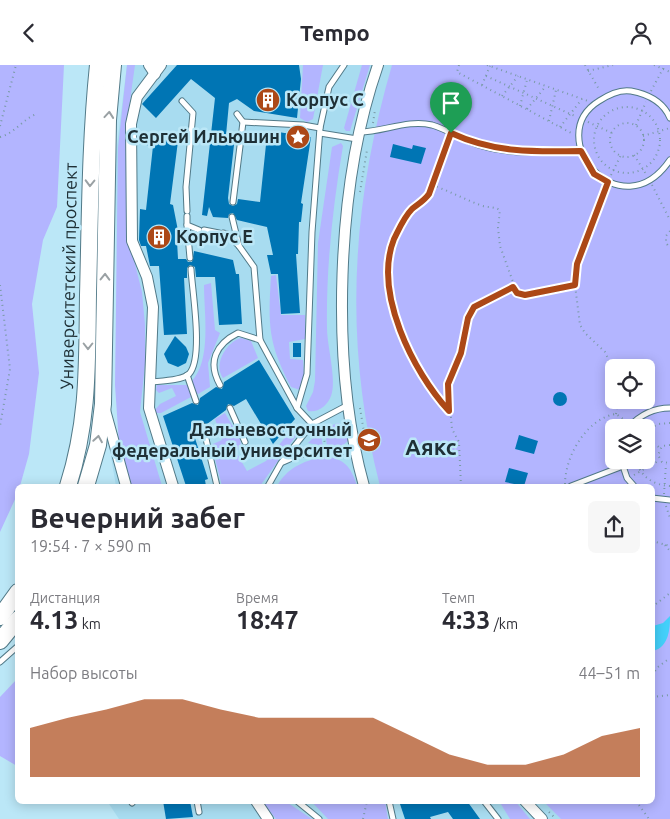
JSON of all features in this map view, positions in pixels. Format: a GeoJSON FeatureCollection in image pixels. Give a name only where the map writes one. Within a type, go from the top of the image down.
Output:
{"type":"FeatureCollection","features":[{"type":"Feature","properties":{"kind":"main road","name":"Университетский проспект"},"geometry":{"type":"LineString","coordinates":[[69,484],[76,461],[86,403],[92,134],[98,65]]}},
{"type":"Feature","properties":{"kind":"main road","name":"Университетский проспект"},"geometry":{"type":"LineString","coordinates":[[87,484],[98,445],[103,404],[108,120],[113,65]]}},
{"type":"Feature","properties":{"kind":"main road"},"geometry":{"type":"LineString","coordinates":[[0,617],[15,596]]}},
{"type":"Feature","properties":{"kind":"main road"},"geometry":{"type":"LineString","coordinates":[[0,641],[15,623]]}},
{"type":"Feature","properties":{"kind":"street"},"geometry":{"type":"LineString","coordinates":[[149,65],[155,74]]}},
{"type":"Feature","properties":{"kind":"street"},"geometry":{"type":"LineString","coordinates":[[161,65],[137,97],[131,124],[132,241],[146,277],[153,307],[149,408],[172,484]]}},
{"type":"Feature","properties":{"kind":"street"},"geometry":{"type":"LineString","coordinates":[[364,484],[362,453],[348,405],[342,314],[342,273],[358,136],[367,95],[378,65]]}},
{"type":"Feature","properties":{"kind":"street"},"geometry":{"type":"LineString","coordinates":[[103,404],[113,431],[126,484]]}},
{"type":"Feature","properties":{"kind":"street"},"geometry":{"type":"LineString","coordinates":[[258,804],[268,819]]}},
{"type":"Feature","properties":{"kind":"street"},"geometry":{"type":"LineString","coordinates":[[528,804],[542,819]]}},
{"type":"Feature","properties":{"kind":"lane"},"geometry":{"type":"LineString","coordinates":[[297,408],[308,374],[312,232],[320,130],[329,87],[344,65]]}},
{"type":"Feature","properties":{"kind":"lane"},"geometry":{"type":"LineString","coordinates":[[670,118],[659,102],[649,95],[628,91],[610,94],[594,104],[584,120],[580,138],[581,151],[594,174],[620,186],[635,186],[650,181],[662,172],[670,160]]}},
{"type":"Feature","properties":{"kind":"lane"},"geometry":{"type":"LineString","coordinates":[[182,101],[194,113],[186,187],[190,258]]}},
{"type":"Feature","properties":{"kind":"lane"},"geometry":{"type":"LineString","coordinates":[[233,203],[243,122],[237,113]]}},
{"type":"Feature","properties":{"kind":"lane"},"geometry":{"type":"LineString","coordinates":[[243,122],[303,125],[320,130],[358,136],[414,124],[432,125],[482,146],[506,149],[581,151]]}},
{"type":"Feature","properties":{"kind":"lane"},"geometry":{"type":"LineString","coordinates":[[232,217],[239,246]]}},
{"type":"Feature","properties":{"kind":"lane"},"geometry":{"type":"LineString","coordinates":[[187,225],[202,230],[227,234],[239,246],[254,267],[260,339],[297,408],[312,424]]}},
{"type":"Feature","properties":{"kind":"lane"},"geometry":{"type":"LineString","coordinates":[[191,269],[195,356],[188,375],[196,401]]}},
{"type":"Feature","properties":{"kind":"lane"},"geometry":{"type":"LineString","coordinates":[[220,385],[215,376],[213,363],[218,349],[224,340],[238,333],[260,339]]}},
{"type":"Feature","properties":{"kind":"lane"},"geometry":{"type":"LineString","coordinates":[[151,382],[188,375]]}},
{"type":"Feature","properties":{"kind":"lane"},"geometry":{"type":"LineString","coordinates":[[269,484],[281,463],[312,424],[348,405]]}},
{"type":"Feature","properties":{"kind":"lane"},"geometry":{"type":"LineString","coordinates":[[230,408],[245,442]]}},
{"type":"Feature","properties":{"kind":"lane"},"geometry":{"type":"LineString","coordinates":[[639,419],[653,410],[670,408]]}},
{"type":"Feature","properties":{"kind":"lane"},"geometry":{"type":"LineString","coordinates":[[204,426],[217,484]]}},
{"type":"Feature","properties":{"kind":"lane"},"geometry":{"type":"LineString","coordinates":[[281,463],[309,451],[326,450],[362,453]]}},
{"type":"Feature","properties":{"kind":"lane"},"geometry":{"type":"LineString","coordinates":[[575,484],[609,469]]}},
{"type":"Feature","properties":{"kind":"lane"},"geometry":{"type":"LineString","coordinates":[[624,469],[632,484]]}},
{"type":"Feature","properties":{"kind":"lane"},"geometry":{"type":"LineString","coordinates":[[0,662],[15,649]]}},
{"type":"Feature","properties":{"kind":"lane"},"geometry":{"type":"LineString","coordinates":[[198,804],[199,812]]}},
{"type":"Feature","properties":{"kind":"lane"},"geometry":{"type":"LineString","coordinates":[[302,804],[319,819]]}},
{"type":"Feature","properties":{"kind":"lane"},"geometry":{"type":"LineString","coordinates":[[390,804],[393,819]]}},
{"type":"Feature","properties":{"kind":"lane"},"geometry":{"type":"LineString","coordinates":[[486,804],[498,819]]}},
{"type":"Feature","properties":{"kind":"path"},"geometry":{"type":"LineString","coordinates":[[0,126],[16,65]]}},
{"type":"Feature","properties":{"kind":"path"},"geometry":{"type":"LineString","coordinates":[[460,65],[457,72],[580,138]]}},
{"type":"Feature","properties":{"kind":"path"},"geometry":{"type":"LineString","coordinates":[[585,65],[604,98]]}},
{"type":"Feature","properties":{"kind":"path"},"geometry":{"type":"LineString","coordinates":[[588,71],[613,65]]}},
{"type":"Feature","properties":{"kind":"path"},"geometry":{"type":"LineString","coordinates":[[654,65],[664,66],[670,72]]}},
{"type":"Feature","properties":{"kind":"path"},"geometry":{"type":"LineString","coordinates":[[482,85],[488,66],[594,104]]}},
{"type":"Feature","properties":{"kind":"path"},"geometry":{"type":"LineString","coordinates":[[636,125],[664,66]]}},
{"type":"Feature","properties":{"kind":"path"},"geometry":{"type":"LineString","coordinates":[[486,76],[612,133]]}},
{"type":"Feature","properties":{"kind":"path"},"geometry":{"type":"LineString","coordinates":[[502,96],[518,76]]}},
{"type":"Feature","properties":{"kind":"path"},"geometry":{"type":"LineString","coordinates":[[520,106],[527,80]]}},
{"type":"Feature","properties":{"kind":"path"},"geometry":{"type":"LineString","coordinates":[[527,109],[546,87]]}},
{"type":"Feature","properties":{"kind":"path"},"geometry":{"type":"LineString","coordinates":[[549,121],[556,90]]}},
{"type":"Feature","properties":{"kind":"path"},"geometry":{"type":"LineString","coordinates":[[559,127],[582,99]]}},
{"type":"Feature","properties":{"kind":"path"},"geometry":{"type":"LineString","coordinates":[[630,106],[642,110],[655,121],[659,131],[659,149],[655,158],[643,169],[630,173],[613,171],[603,164],[597,156],[594,141],[596,126],[610,111],[620,107],[630,106]]}},
{"type":"Feature","properties":{"kind":"path"},"geometry":{"type":"LineString","coordinates":[[360,196],[376,107]]}},
{"type":"Feature","properties":{"kind":"path"},"geometry":{"type":"LineString","coordinates":[[0,137],[13,131],[29,117],[36,114]]}},
{"type":"Feature","properties":{"kind":"path"},"geometry":{"type":"LineString","coordinates":[[623,123],[636,125],[643,136],[643,145],[634,155],[621,155],[612,148],[612,133],[623,123]]}},
{"type":"Feature","properties":{"kind":"path"},"geometry":{"type":"LineString","coordinates":[[643,136],[670,129]]}},
{"type":"Feature","properties":{"kind":"path"},"geometry":{"type":"LineString","coordinates":[[449,411],[436,397],[401,333],[387,284],[389,255],[395,238],[407,216],[424,201],[432,185],[451,133]]}},
{"type":"Feature","properties":{"kind":"path"},"geometry":{"type":"LineString","coordinates":[[608,359],[605,352],[585,333],[580,325],[575,285],[579,256],[608,182],[621,155]]}},
{"type":"Feature","properties":{"kind":"path"},"geometry":{"type":"LineString","coordinates":[[634,155],[670,220]]}},
{"type":"Feature","properties":{"kind":"path"},"geometry":{"type":"LineString","coordinates":[[432,185],[483,206],[500,210],[498,228],[500,246],[513,287],[517,293],[525,295],[575,285]]}},
{"type":"Feature","properties":{"kind":"path"},"geometry":{"type":"LineString","coordinates":[[670,231],[666,236],[666,243],[670,248]]}},
{"type":"Feature","properties":{"kind":"path"},"geometry":{"type":"LineString","coordinates":[[0,285],[10,369],[0,426]]}},
{"type":"Feature","properties":{"kind":"path"},"geometry":{"type":"LineString","coordinates":[[461,484],[459,442],[452,429],[448,384],[461,353],[474,307],[513,287]]}},
{"type":"Feature","properties":{"kind":"path"},"geometry":{"type":"LineString","coordinates":[[358,401],[362,453]]}},
{"type":"Feature","properties":{"kind":"path"},"geometry":{"type":"LineString","coordinates":[[616,414],[617,409]]}},
{"type":"Feature","properties":{"kind":"path"},"geometry":{"type":"LineString","coordinates":[[616,414],[622,419]]}},
{"type":"Feature","properties":{"kind":"path"},"geometry":{"type":"LineString","coordinates":[[565,484],[568,465],[576,446],[597,421],[616,414]]}},
{"type":"Feature","properties":{"kind":"path"},"geometry":{"type":"LineString","coordinates":[[321,419],[326,450]]}},
{"type":"Feature","properties":{"kind":"path"},"geometry":{"type":"LineString","coordinates":[[655,426],[670,423]]}},
{"type":"Feature","properties":{"kind":"path"},"geometry":{"type":"LineString","coordinates":[[660,448],[669,445],[670,441]]}},
{"type":"Feature","properties":{"kind":"path"},"geometry":{"type":"LineString","coordinates":[[655,444],[660,448]]}},
{"type":"Feature","properties":{"kind":"path"},"geometry":{"type":"LineString","coordinates":[[660,448],[658,455],[660,460],[666,464],[670,463]]}},
{"type":"Feature","properties":{"kind":"path"},"geometry":{"type":"LineString","coordinates":[[628,478],[660,460]]}},
{"type":"Feature","properties":{"kind":"path"},"geometry":{"type":"LineString","coordinates":[[666,464],[665,486],[670,518]]}},
{"type":"Feature","properties":{"kind":"path"},"geometry":{"type":"LineString","coordinates":[[640,471],[650,481],[670,486]]}},
{"type":"Feature","properties":{"kind":"path"},"geometry":{"type":"LineString","coordinates":[[655,542],[670,545]]}},
{"type":"Feature","properties":{"kind":"path"},"geometry":{"type":"LineString","coordinates":[[665,545],[670,551]]}},
{"type":"Feature","properties":{"kind":"path"},"geometry":{"type":"LineString","coordinates":[[655,605],[670,593]]}},
{"type":"Feature","properties":{"kind":"path"},"geometry":{"type":"LineString","coordinates":[[655,671],[670,658]]}},
{"type":"Feature","properties":{"kind":"path"},"geometry":{"type":"LineString","coordinates":[[655,697],[670,695]]}},
{"type":"Feature","properties":{"kind":"path"},"geometry":{"type":"LineString","coordinates":[[363,819],[366,804]]}},
{"type":"Feature","properties":{"kind":"path"},"geometry":{"type":"LineString","coordinates":[[638,804],[649,819]]}},
{"type":"Feature","properties":{"kind":"shaded area"},"geometry":{"type":"Polygon","coordinates":[[[0,65],[64,65],[57,207],[43,240],[32,304],[39,373],[29,454],[21,484],[15,484],[15,499],[0,532],[0,65]]]}},
{"type":"Feature","properties":{"kind":"shaded area","name":"Дальневосточный федеральный университет"},"geometry":{"type":"Polygon","coordinates":[[[127,65],[670,65],[670,819],[119,819],[109,804],[655,804],[655,484],[116,484],[111,457],[126,453],[117,305],[116,153],[127,65]]]}},
{"type":"Feature","properties":{"kind":"shaded area"},"geometry":{"type":"Polygon","coordinates":[[[127,65],[135,65],[127,122],[130,244],[142,292],[145,325],[145,364],[140,412],[161,484],[130,484],[119,444],[115,385],[118,148],[127,65]]]}},
{"type":"Feature","properties":{"kind":"shaded area"},"geometry":{"type":"Polygon","coordinates":[[[303,65],[323,65],[313,119],[307,122],[300,118],[303,65]]]}},
{"type":"Feature","properties":{"kind":"shaded area"},"geometry":{"type":"Polygon","coordinates":[[[362,65],[370,65],[350,131],[346,131],[344,128],[362,65]]]}},
{"type":"Feature","properties":{"kind":"shaded area"},"geometry":{"type":"Polygon","coordinates":[[[392,65],[670,65],[670,819],[561,819],[546,804],[655,804],[655,484],[380,484],[368,433],[360,380],[357,275],[360,222],[378,118],[392,65]]]}},
{"type":"Feature","properties":{"kind":"shaded area"},"geometry":{"type":"Polygon","coordinates":[[[341,143],[343,146],[333,213],[328,282],[327,336],[333,389],[325,406],[319,410],[308,411],[306,406],[313,392],[315,381],[318,243],[332,147],[341,143]]]}},
{"type":"Feature","properties":{"kind":"shaded area"},"geometry":{"type":"Polygon","coordinates":[[[276,275],[281,315],[305,315],[305,339],[289,342],[290,359],[303,360],[304,375],[300,390],[291,387],[283,372],[271,333],[271,276],[276,275]]]}},
{"type":"Feature","properties":{"kind":"shaded area"},"geometry":{"type":"Polygon","coordinates":[[[211,283],[215,330],[220,333],[208,363],[210,387],[198,394],[195,392],[191,382],[198,373],[202,362],[205,337],[204,285],[211,283]]]}},
{"type":"Feature","properties":{"kind":"shaded area"},"geometry":{"type":"Polygon","coordinates":[[[241,338],[251,341],[258,358],[223,378],[220,373],[220,361],[230,344],[241,338]]]}},
{"type":"Feature","properties":{"kind":"shaded area"},"geometry":{"type":"Polygon","coordinates":[[[157,385],[188,385],[191,397],[161,413],[156,413],[155,410],[160,404],[176,396],[172,388],[159,393],[156,390],[157,385]]]}},
{"type":"Feature","properties":{"kind":"shaded area"},"geometry":{"type":"Polygon","coordinates":[[[225,413],[240,439],[241,445],[236,452],[247,471],[266,461],[296,424],[300,425],[301,429],[261,484],[221,484],[212,447],[213,444],[222,440],[215,419],[225,413]]]}},
{"type":"Feature","properties":{"kind":"shaded area"},"geometry":{"type":"Polygon","coordinates":[[[338,423],[346,427],[349,440],[341,447],[327,447],[325,428],[338,423]]]}},
{"type":"Feature","properties":{"kind":"shaded area"},"geometry":{"type":"Polygon","coordinates":[[[320,431],[323,446],[308,443],[320,431]]]}},
{"type":"Feature","properties":{"kind":"shaded area"},"geometry":{"type":"Polygon","coordinates":[[[330,457],[341,461],[349,468],[356,484],[278,484],[286,474],[296,466],[309,461],[330,457]]]}},
{"type":"Feature","properties":{"kind":"shaded area"},"geometry":{"type":"Polygon","coordinates":[[[670,616],[668,637],[662,646],[655,650],[655,625],[663,623],[670,616]]]}},
{"type":"Feature","properties":{"kind":"shaded area"},"geometry":{"type":"Polygon","coordinates":[[[15,681],[15,765],[0,756],[0,697],[15,681]]]}},
{"type":"Feature","properties":{"kind":"shaded area"},"geometry":{"type":"Polygon","coordinates":[[[264,804],[290,804],[312,819],[276,819],[264,804]]]}},
{"type":"Feature","properties":{"kind":"shaded area"},"geometry":{"type":"Polygon","coordinates":[[[314,804],[386,804],[388,819],[328,819],[314,804]]]}},
{"type":"Feature","properties":{"kind":"shaded area"},"geometry":{"type":"Polygon","coordinates":[[[501,804],[518,804],[530,819],[510,819],[501,804]]]}},
{"type":"Feature","properties":{"kind":"building"},"geometry":{"type":"Polygon","coordinates":[[[177,65],[299,65],[301,79],[297,118],[254,111],[237,99],[229,103],[226,135],[235,136],[228,198],[229,204],[233,206],[237,204],[238,199],[260,202],[267,135],[278,136],[278,132],[311,137],[301,203],[303,204],[301,222],[299,222],[298,254],[296,254],[300,313],[281,314],[278,274],[271,274],[267,255],[273,255],[267,227],[237,220],[233,213],[229,214],[228,218],[213,217],[209,207],[207,216],[202,215],[215,98],[191,79],[156,118],[142,104],[177,65]]]}},
{"type":"Feature","properties":{"kind":"building"},"geometry":{"type":"Polygon","coordinates":[[[140,137],[178,141],[170,204],[173,205],[180,241],[177,241],[178,259],[186,259],[188,262],[192,262],[194,251],[233,260],[236,274],[239,274],[242,324],[219,325],[215,277],[196,277],[195,267],[190,265],[187,268],[187,278],[184,278],[187,334],[164,335],[159,266],[150,266],[146,246],[141,246],[139,240],[140,209],[146,210],[153,146],[139,144],[140,137]]]}},
{"type":"Feature","properties":{"kind":"building"},"geometry":{"type":"Polygon","coordinates":[[[393,144],[412,149],[413,145],[426,148],[421,164],[390,157],[393,144]]]}},
{"type":"Feature","properties":{"kind":"building"},"geometry":{"type":"Polygon","coordinates":[[[175,336],[186,347],[189,354],[186,363],[178,367],[168,363],[164,354],[175,336]]]}},
{"type":"Feature","properties":{"kind":"building"},"geometry":{"type":"Polygon","coordinates":[[[293,343],[301,343],[301,357],[293,357],[293,343]]]}},
{"type":"Feature","properties":{"kind":"building"},"geometry":{"type":"Polygon","coordinates":[[[259,360],[295,419],[273,444],[246,399],[234,406],[228,404],[226,410],[207,424],[200,423],[199,429],[193,432],[208,479],[205,480],[206,484],[185,484],[163,416],[192,403],[198,405],[200,398],[216,387],[222,389],[224,382],[259,360]]]}},
{"type":"Feature","properties":{"kind":"building"},"geometry":{"type":"Polygon","coordinates":[[[560,392],[565,394],[567,399],[565,404],[560,406],[555,404],[553,399],[555,394],[560,392]]]}},
{"type":"Feature","properties":{"kind":"building"},"geometry":{"type":"Polygon","coordinates":[[[519,435],[538,441],[534,454],[515,449],[519,435]]]}},
{"type":"Feature","properties":{"kind":"building"},"geometry":{"type":"Polygon","coordinates":[[[509,468],[528,473],[525,484],[505,482],[509,468]]]}},
{"type":"Feature","properties":{"kind":"building"},"geometry":{"type":"Polygon","coordinates":[[[164,804],[191,804],[193,817],[166,819],[164,804]]]}},
{"type":"Feature","properties":{"kind":"building"},"geometry":{"type":"Polygon","coordinates":[[[400,804],[469,804],[480,819],[453,819],[448,812],[430,817],[431,819],[405,819],[400,804]]]}},
{"type":"Feature","properties":{"kind":"place","name":"Корпус C"},"geometry":{"type":"Point","coordinates":[268,100]}},
{"type":"Feature","properties":{"kind":"place","name":"Сергей Ильюшин"},"geometry":{"type":"Point","coordinates":[298,137]}},
{"type":"Feature","properties":{"kind":"place","name":"Корпус E"},"geometry":{"type":"Point","coordinates":[159,237]}},
{"type":"Feature","properties":{"kind":"place","name":"Дальневосточный федеральный университет"},"geometry":{"type":"Point","coordinates":[369,440]}},
{"type":"Feature","properties":{"kind":"district","name":"Аякс"},"geometry":{"type":"Point","coordinates":[431,447]}},
{"type":"Feature","properties":{"kind":"route"},"geometry":{"type":"LineString","coordinates":[[451,133],[482,146],[535,152],[581,151],[586,163],[594,174],[608,182],[577,264],[575,285],[525,295],[517,293],[513,287],[474,307],[468,318],[461,353],[456,367],[450,375],[448,384],[449,411],[436,397],[401,333],[387,284],[387,270],[389,255],[402,222],[429,194],[451,133]]}}]}
